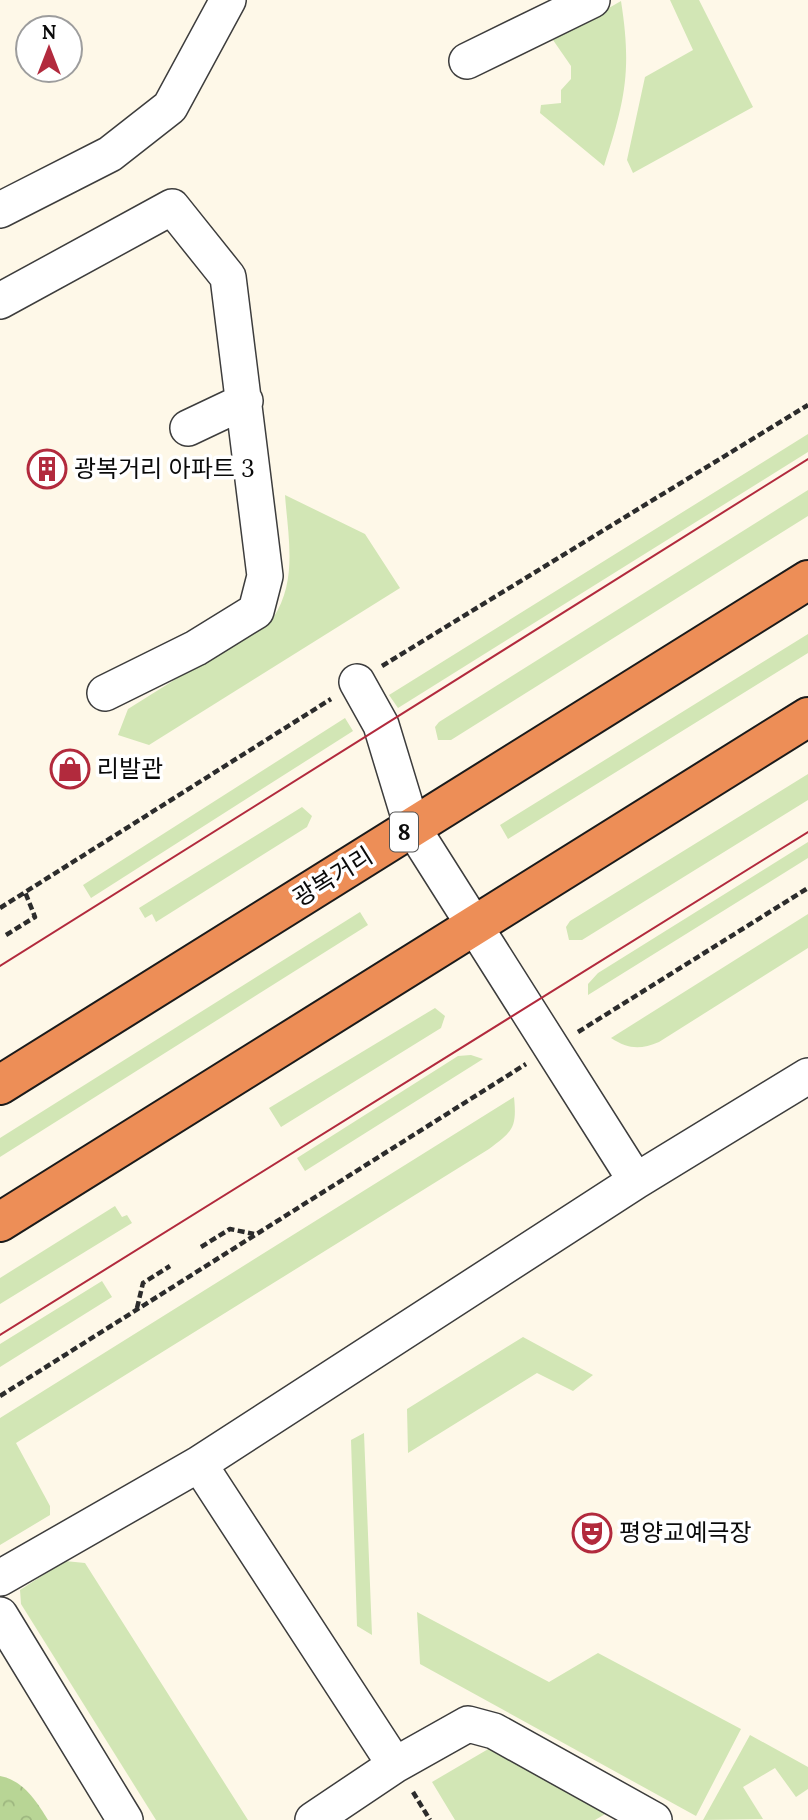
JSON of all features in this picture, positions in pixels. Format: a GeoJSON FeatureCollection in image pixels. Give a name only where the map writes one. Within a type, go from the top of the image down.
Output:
{"type":"FeatureCollection","features":[{"type":"Feature","properties":{"kind":"highway","name":"광복거리"},"geometry":{"type":"LineString","coordinates":[[0,1085],[808,580]]}},
{"type":"Feature","properties":{"kind":"highway"},"geometry":{"type":"LineString","coordinates":[[0,1222],[808,717]]}},
{"type":"Feature","properties":{"kind":"street"},"geometry":{"type":"LineString","coordinates":[[0,210],[110,154],[170,107],[229,0]]}},
{"type":"Feature","properties":{"kind":"street"},"geometry":{"type":"LineString","coordinates":[[467,61],[592,0]]}},
{"type":"Feature","properties":{"kind":"street"},"geometry":{"type":"LineString","coordinates":[[1,299],[172,208],[228,277],[265,576],[256,611],[196,648],[105,692]]}},
{"type":"Feature","properties":{"kind":"street"},"geometry":{"type":"LineString","coordinates":[[188,428],[245,401]]}},
{"type":"Feature","properties":{"kind":"street"},"geometry":{"type":"LineString","coordinates":[[357,682],[381,725],[412,827],[636,1181]]}},
{"type":"Feature","properties":{"kind":"street"},"geometry":{"type":"LineString","coordinates":[[0,1578],[199,1464],[636,1181],[808,1076]]}},
{"type":"Feature","properties":{"kind":"street"},"geometry":{"type":"LineString","coordinates":[[199,1464],[395,1765]]}},
{"type":"Feature","properties":{"kind":"street"},"geometry":{"type":"LineString","coordinates":[[0,1615],[125,1820]]}},
{"type":"Feature","properties":{"kind":"street"},"geometry":{"type":"LineString","coordinates":[[313,1820],[395,1765],[468,1724],[494,1731],[654,1820]]}},
{"type":"Feature","properties":{"kind":"path"},"geometry":{"type":"LineString","coordinates":[[0,908],[357,682],[808,405]]}},
{"type":"Feature","properties":{"kind":"path"},"geometry":{"type":"LineString","coordinates":[[0,1396],[808,888]]}},
{"type":"Feature","properties":{"kind":"path"},"geometry":{"type":"LineString","coordinates":[[5,934],[35,916],[25,892]]}},
{"type":"Feature","properties":{"kind":"path"},"geometry":{"type":"LineString","coordinates":[[201,1247],[230,1229],[255,1234]]}},
{"type":"Feature","properties":{"kind":"path"},"geometry":{"type":"LineString","coordinates":[[137,1308],[144,1283],[170,1266]]}},
{"type":"Feature","properties":{"kind":"green space"},"geometry":{"type":"Polygon","coordinates":[[[670,0],[699,0],[753,107],[633,173],[627,160],[645,77],[693,50],[670,0]]]}},
{"type":"Feature","properties":{"kind":"green space"},"geometry":{"type":"Polygon","coordinates":[[[621,1],[626,47],[625,85],[604,166],[540,113],[541,105],[561,103],[561,90],[571,79],[571,66],[553,40],[621,1]]]}},
{"type":"Feature","properties":{"kind":"green space"},"geometry":{"type":"Polygon","coordinates":[[[808,434],[808,452],[398,708],[389,695],[808,434]]]}},
{"type":"Feature","properties":{"kind":"green space"},"geometry":{"type":"Polygon","coordinates":[[[808,490],[808,516],[451,740],[438,740],[435,727],[439,722],[808,490]]]}},
{"type":"Feature","properties":{"kind":"green space"},"geometry":{"type":"Polygon","coordinates":[[[285,495],[365,534],[400,588],[149,745],[118,735],[128,709],[273,618],[281,604],[289,574],[285,495]]]}},
{"type":"Feature","properties":{"kind":"green space"},"geometry":{"type":"Polygon","coordinates":[[[808,634],[808,653],[508,839],[500,825],[808,634]]]}},
{"type":"Feature","properties":{"kind":"green space"},"geometry":{"type":"Polygon","coordinates":[[[345,718],[353,731],[91,898],[83,885],[345,718]]]}},
{"type":"Feature","properties":{"kind":"green space"},"geometry":{"type":"Polygon","coordinates":[[[808,774],[808,800],[582,940],[569,940],[566,927],[570,921],[808,774]]]}},
{"type":"Feature","properties":{"kind":"green space"},"geometry":{"type":"Polygon","coordinates":[[[302,807],[312,816],[307,827],[156,922],[152,914],[145,918],[139,908],[302,807]]]}},
{"type":"Feature","properties":{"kind":"green space"},"geometry":{"type":"Polygon","coordinates":[[[808,842],[808,858],[588,995],[588,984],[598,973],[808,842]]]}},
{"type":"Feature","properties":{"kind":"green space"},"geometry":{"type":"Polygon","coordinates":[[[360,912],[368,925],[0,1157],[0,1138],[360,912]]]}},
{"type":"Feature","properties":{"kind":"green space"},"geometry":{"type":"Polygon","coordinates":[[[808,914],[808,948],[659,1042],[634,1047],[611,1038],[808,914]]]}},
{"type":"Feature","properties":{"kind":"green space"},"geometry":{"type":"Polygon","coordinates":[[[435,1008],[445,1016],[441,1028],[281,1127],[269,1108],[435,1008]]]}},
{"type":"Feature","properties":{"kind":"green space"},"geometry":{"type":"Polygon","coordinates":[[[471,1055],[483,1059],[305,1171],[297,1158],[458,1056],[471,1055]]]}},
{"type":"Feature","properties":{"kind":"green space"},"geometry":{"type":"Polygon","coordinates":[[[514,1097],[515,1116],[512,1128],[489,1149],[16,1443],[50,1506],[50,1515],[0,1545],[0,1418],[514,1097]]]}},
{"type":"Feature","properties":{"kind":"green space"},"geometry":{"type":"Polygon","coordinates":[[[115,1206],[122,1217],[127,1215],[132,1223],[0,1304],[0,1278],[115,1206]]]}},
{"type":"Feature","properties":{"kind":"green space"},"geometry":{"type":"Polygon","coordinates":[[[102,1281],[112,1297],[0,1367],[0,1344],[102,1281]]]}},
{"type":"Feature","properties":{"kind":"green space"},"geometry":{"type":"Polygon","coordinates":[[[523,1337],[593,1375],[573,1391],[537,1373],[408,1453],[407,1409],[523,1337]]]}},
{"type":"Feature","properties":{"kind":"green space"},"geometry":{"type":"Polygon","coordinates":[[[364,1433],[372,1635],[357,1626],[351,1440],[364,1433]]]}},
{"type":"Feature","properties":{"kind":"green space"},"geometry":{"type":"Polygon","coordinates":[[[65,1561],[85,1563],[248,1820],[156,1820],[21,1604],[20,1590],[65,1561]]]}},
{"type":"Feature","properties":{"kind":"green space"},"geometry":{"type":"Polygon","coordinates":[[[417,1612],[549,1682],[598,1653],[741,1729],[696,1816],[420,1664],[417,1612]]]}},
{"type":"Feature","properties":{"kind":"green space"},"geometry":{"type":"Polygon","coordinates":[[[750,1735],[808,1767],[808,1789],[796,1797],[775,1768],[743,1787],[763,1819],[703,1820],[750,1735]]]}},
{"type":"Feature","properties":{"kind":"green space"},"geometry":{"type":"Polygon","coordinates":[[[490,1748],[612,1810],[595,1820],[455,1820],[432,1782],[490,1748]]]}},
{"type":"Feature","properties":{"kind":"green space"},"geometry":{"type":"Polygon","coordinates":[[[0,1776],[22,1787],[48,1820],[0,1820],[0,1776]]]}},
{"type":"Feature","properties":{"kind":"tram line"},"geometry":{"type":"LineString","coordinates":[[0,966],[808,459]]}},
{"type":"Feature","properties":{"kind":"tram line"},"geometry":{"type":"LineString","coordinates":[[0,1335],[808,832]]}},
{"type":"Feature","properties":{"kind":"place","name":"광복거리 아파트 3"},"geometry":{"type":"Point","coordinates":[47,469]}},
{"type":"Feature","properties":{"kind":"place","name":"리발관"},"geometry":{"type":"Point","coordinates":[70,769]}},
{"type":"Feature","properties":{"kind":"place","name":"평양교예극장"},"geometry":{"type":"Point","coordinates":[592,1533]}}]}
